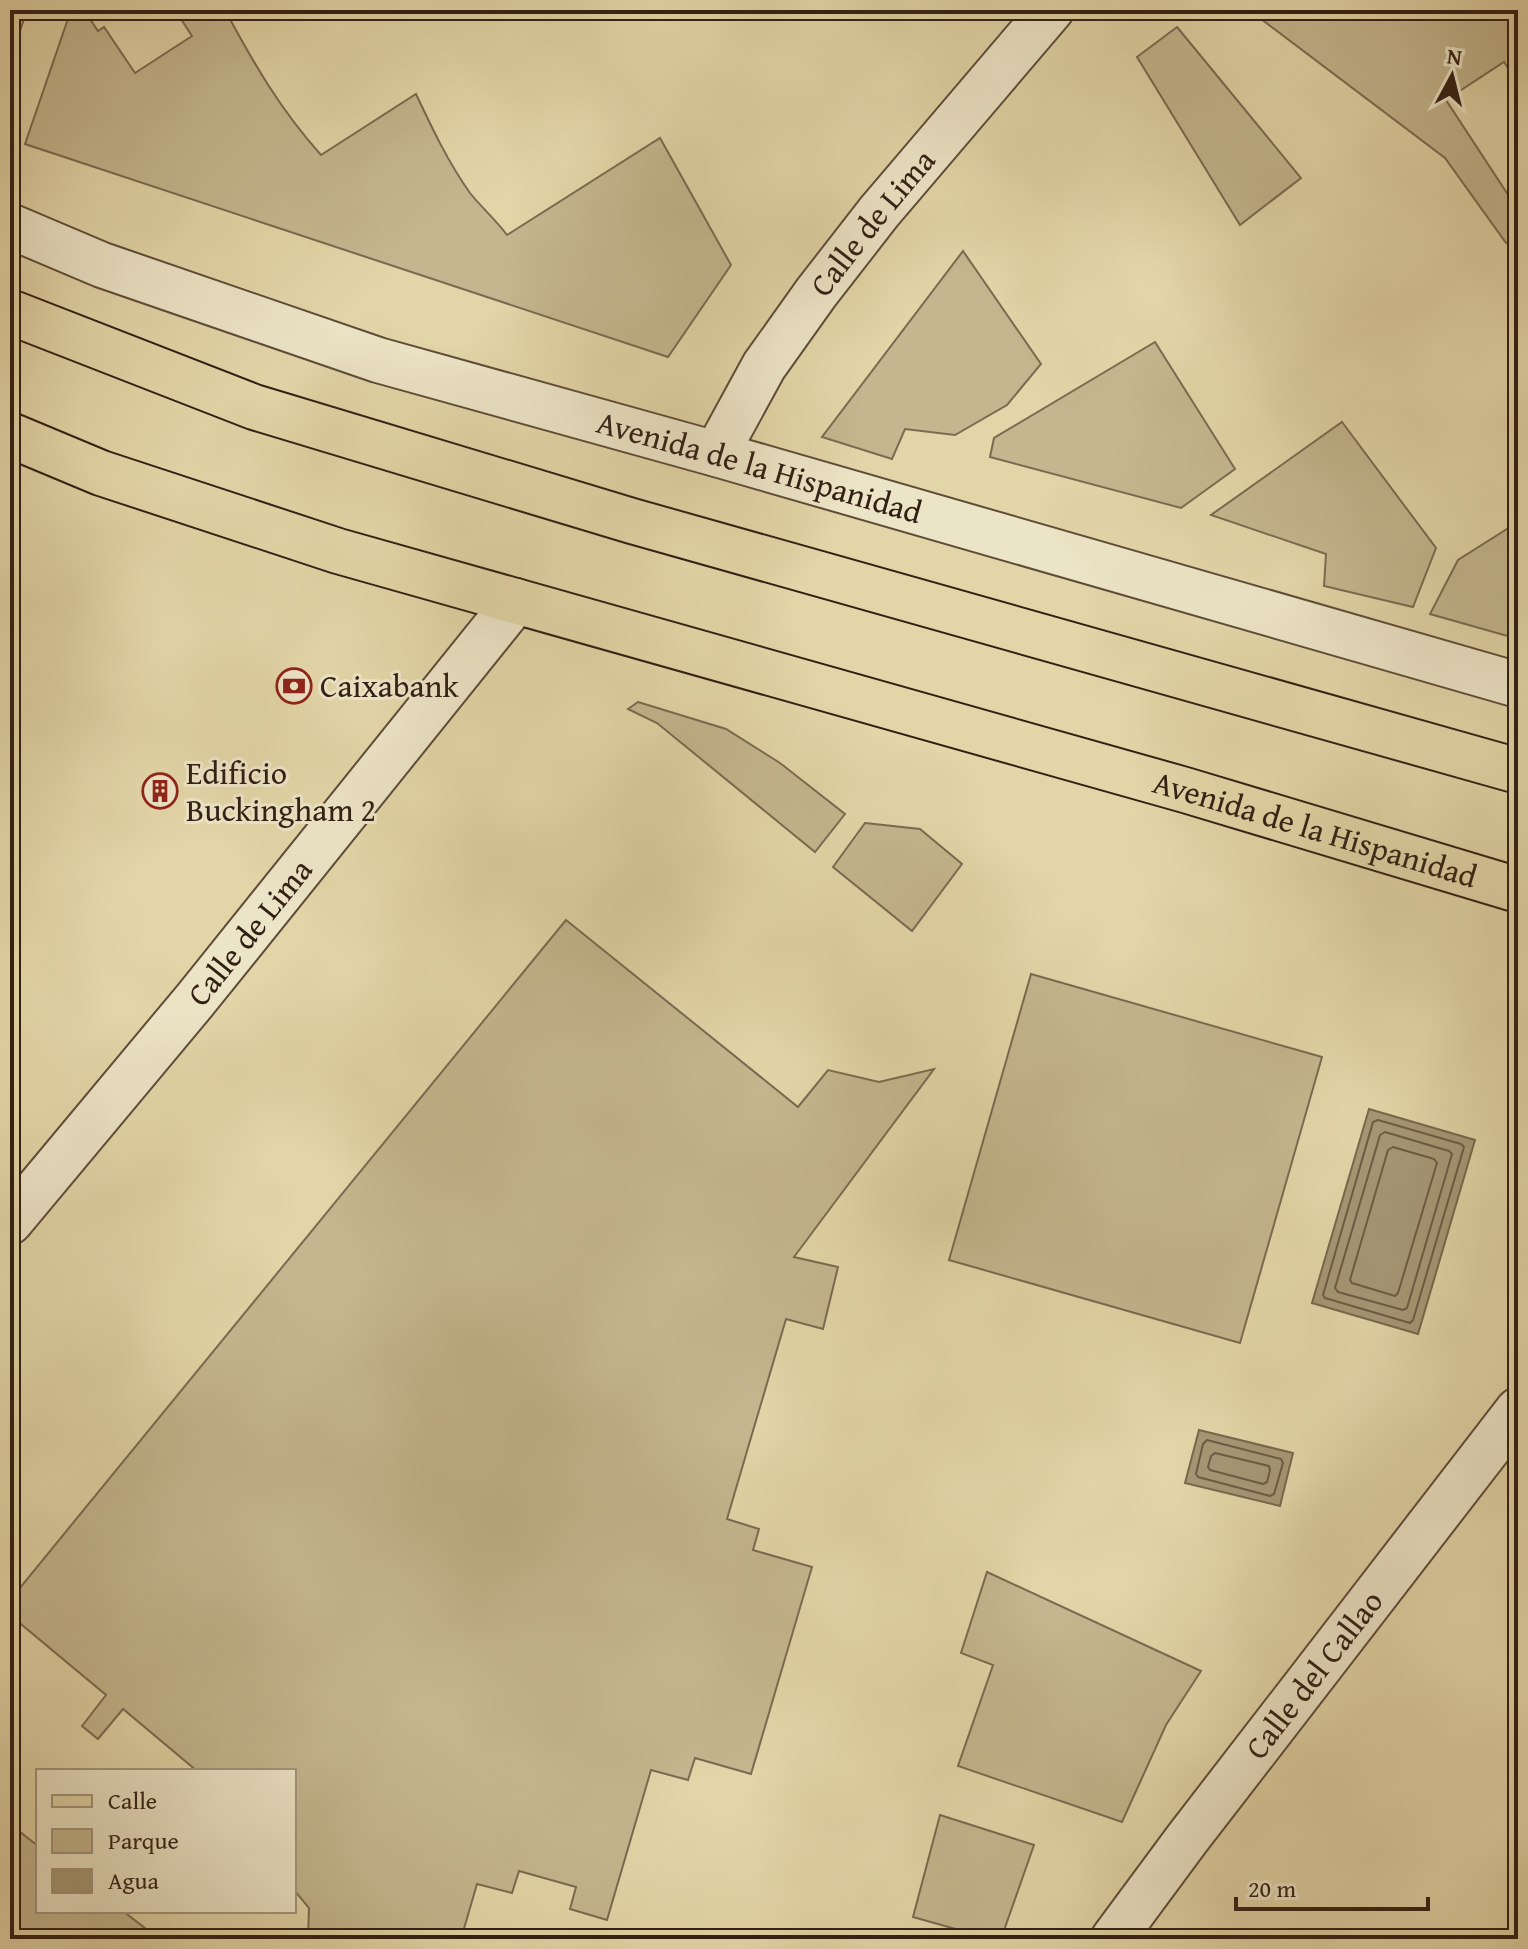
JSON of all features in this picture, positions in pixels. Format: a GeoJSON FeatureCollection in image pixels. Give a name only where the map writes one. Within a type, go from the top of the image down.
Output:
{"type":"FeatureCollection","features":[{"type":"Feature","properties":{"kind":"main road"},"geometry":{"type":"LineString","coordinates":[[10,312],[254,407],[632,521],[1518,771]]}},
{"type":"Feature","properties":{"kind":"main road","name":"Avenida de la Hispanidad"},"geometry":{"type":"LineString","coordinates":[[10,435],[101,473],[323,546],[1185,790],[1518,890]]}},
{"type":"Feature","properties":{"kind":"street","name":"Calle de Lima"},"geometry":{"type":"LineString","coordinates":[[716,454],[764,366],[816,293],[879,212],[1051,10]]}},
{"type":"Feature","properties":{"kind":"street","name":"Avenida de la Hispanidad"},"geometry":{"type":"LineString","coordinates":[[10,226],[102,265],[378,360],[1518,685]]}},
{"type":"Feature","properties":{"kind":"street","name":"Calle de Lima"},"geometry":{"type":"LineString","coordinates":[[10,1222],[196,999],[516,601]]}},
{"type":"Feature","properties":{"kind":"street","name":"Calle del Callao"},"geometry":{"type":"LineString","coordinates":[[1113,1939],[1518,1410]]}},
{"type":"Feature","properties":{"kind":"green space"},"geometry":{"type":"Polygon","coordinates":[[[10,10],[27,10],[10,61],[10,10]]]}},
{"type":"Feature","properties":{"kind":"green space"},"geometry":{"type":"Polygon","coordinates":[[[71,10],[84,10],[98,31],[104,27],[135,73],[192,36],[179,16],[188,10],[225,10],[268,86],[321,155],[416,94],[462,181],[507,235],[660,138],[731,265],[668,357],[25,144],[71,10]]]}},
{"type":"Feature","properties":{"kind":"green space"},"geometry":{"type":"Polygon","coordinates":[[[1249,10],[1518,10],[1518,83],[1504,62],[1446,100],[1518,210],[1518,248],[1506,243],[1445,158],[1249,10]]]}},
{"type":"Feature","properties":{"kind":"green space"},"geometry":{"type":"Polygon","coordinates":[[[1177,27],[1301,178],[1240,225],[1137,57],[1177,27]]]}},
{"type":"Feature","properties":{"kind":"green space"},"geometry":{"type":"Polygon","coordinates":[[[963,251],[1041,364],[1007,405],[955,435],[905,429],[892,459],[822,437],[963,251]]]}},
{"type":"Feature","properties":{"kind":"green space"},"geometry":{"type":"Polygon","coordinates":[[[1155,342],[1235,469],[1181,508],[990,457],[994,438],[1155,342]]]}},
{"type":"Feature","properties":{"kind":"green space"},"geometry":{"type":"Polygon","coordinates":[[[1342,422],[1436,548],[1413,607],[1324,586],[1326,554],[1211,515],[1342,422]]]}},
{"type":"Feature","properties":{"kind":"green space"},"geometry":{"type":"Polygon","coordinates":[[[1518,522],[1518,639],[1430,614],[1458,560],[1518,522]]]}},
{"type":"Feature","properties":{"kind":"green space"},"geometry":{"type":"Polygon","coordinates":[[[638,702],[726,729],[780,763],[845,814],[815,852],[657,723],[628,709],[638,702]]]}},
{"type":"Feature","properties":{"kind":"green space"},"geometry":{"type":"Polygon","coordinates":[[[865,823],[920,829],[962,864],[912,931],[833,867],[865,823]]]}},
{"type":"Feature","properties":{"kind":"green space"},"geometry":{"type":"Polygon","coordinates":[[[566,920],[798,1107],[828,1070],[879,1082],[934,1069],[794,1257],[838,1267],[823,1329],[786,1319],[727,1519],[759,1529],[753,1550],[812,1567],[751,1774],[695,1758],[688,1780],[651,1770],[607,1920],[570,1909],[576,1887],[519,1871],[512,1893],[477,1884],[461,1939],[308,1939],[309,1908],[296,1892],[296,1769],[195,1769],[123,1709],[98,1739],[82,1726],[106,1695],[10,1615],[10,1600],[566,920]]]}},
{"type":"Feature","properties":{"kind":"green space"},"geometry":{"type":"Polygon","coordinates":[[[1031,974],[1322,1057],[1240,1343],[949,1260],[1031,974]]]}},
{"type":"Feature","properties":{"kind":"green space"},"geometry":{"type":"Polygon","coordinates":[[[987,1572],[1201,1671],[1166,1725],[1122,1822],[958,1766],[993,1665],[961,1653],[987,1572]]]}},
{"type":"Feature","properties":{"kind":"green space"},"geometry":{"type":"Polygon","coordinates":[[[940,1815],[1034,1845],[1001,1939],[991,1939],[913,1917],[940,1815]]]}},
{"type":"Feature","properties":{"kind":"green space"},"geometry":{"type":"Polygon","coordinates":[[[10,1824],[36,1844],[36,1913],[126,1913],[159,1939],[10,1939],[10,1824]]]}},
{"type":"Feature","properties":{"kind":"water"},"geometry":{"type":"Polygon","coordinates":[[[1369,1109],[1475,1140],[1418,1334],[1312,1303],[1369,1109]]]}},
{"type":"Feature","properties":{"kind":"water"},"geometry":{"type":"Polygon","coordinates":[[[1199,1430],[1293,1453],[1280,1506],[1185,1483],[1199,1430]]]}},
{"type":"Feature","properties":{"kind":"place","name":"Caixabank"},"geometry":{"type":"Point","coordinates":[294,686]}},
{"type":"Feature","properties":{"kind":"place","name":"Edificio Buckingham 2"},"geometry":{"type":"Point","coordinates":[160,791]}}]}
